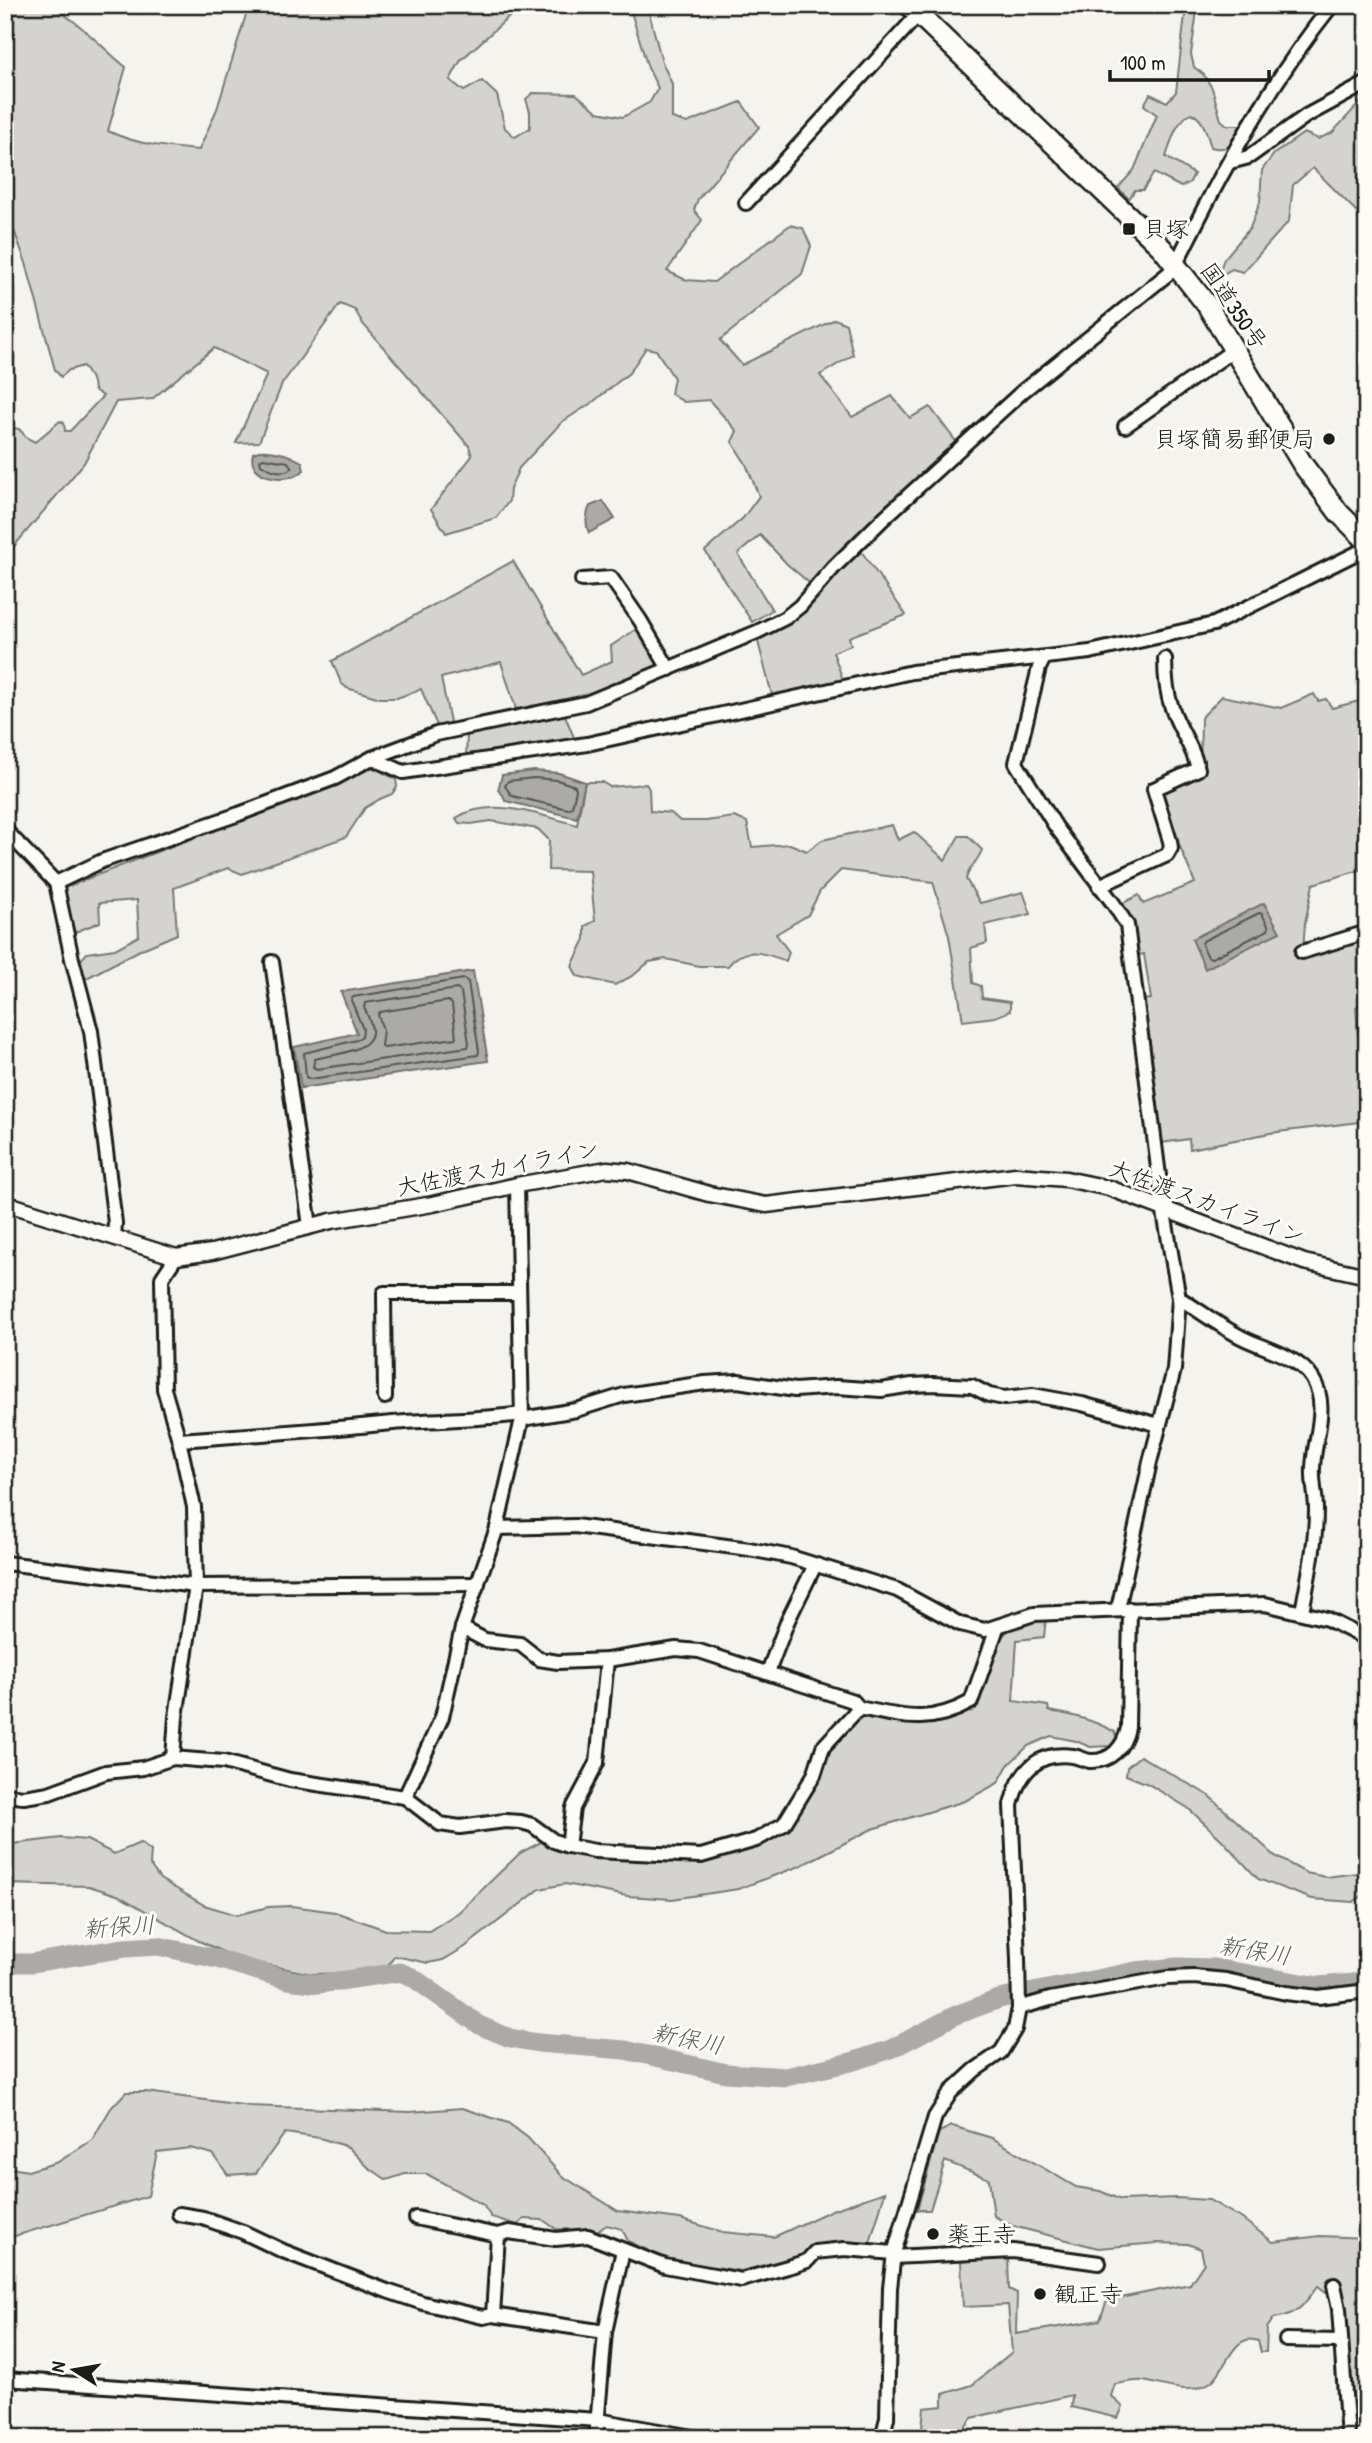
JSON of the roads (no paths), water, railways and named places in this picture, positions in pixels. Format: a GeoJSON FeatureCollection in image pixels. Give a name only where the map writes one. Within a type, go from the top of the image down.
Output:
{"type":"FeatureCollection","features":[{"type":"Feature","properties":{"kind":"highway","name":"国道350号"},"geometry":{"type":"LineString","coordinates":[[918,8],[1132,217],[1176,264],[1208,305],[1303,465],[1339,513],[1367,541]]}},
{"type":"Feature","properties":{"kind":"street"},"geometry":{"type":"LineString","coordinates":[[56,883],[102,861],[335,778],[372,758],[436,734],[586,704],[785,618],[800,606],[834,567],[885,517],[1023,391],[1150,291],[1176,264],[1230,162],[1282,73],[1332,5]]}},
{"type":"Feature","properties":{"kind":"street"},"geometry":{"type":"LineString","coordinates":[[746,203],[918,8]]}},
{"type":"Feature","properties":{"kind":"street"},"geometry":{"type":"LineString","coordinates":[[1230,162],[1249,156],[1306,116],[1367,83]]}},
{"type":"Feature","properties":{"kind":"street"},"geometry":{"type":"LineString","coordinates":[[1125,426],[1235,349]]}},
{"type":"Feature","properties":{"kind":"street"},"geometry":{"type":"LineString","coordinates":[[372,758],[403,772],[587,744],[912,672],[1090,652],[1214,624],[1367,548]]}},
{"type":"Feature","properties":{"kind":"street"},"geometry":{"type":"LineString","coordinates":[[582,580],[611,578],[669,669]]}},
{"type":"Feature","properties":{"kind":"street"},"geometry":{"type":"LineString","coordinates":[[883,2438],[887,2418],[890,2288],[894,2255],[935,2117],[951,2092],[975,2070],[1001,2052],[1015,2029],[1019,2008],[1011,1805],[1016,1786],[1026,1771],[1039,1761],[1053,1756],[1073,1756],[1091,1761],[1108,1757],[1119,1751],[1125,1740],[1128,1728],[1124,1609],[1159,1425],[1174,1370],[1179,1298],[1163,1207],[1128,932],[1120,914],[1056,827],[1016,764],[1039,668],[1044,658]]}},
{"type":"Feature","properties":{"kind":"street"},"geometry":{"type":"LineString","coordinates":[[1099,886],[1167,855],[1171,848],[1170,841],[1154,789],[1198,769],[1194,751],[1173,711],[1166,687],[1165,659]]}},
{"type":"Feature","properties":{"kind":"street"},"geometry":{"type":"LineString","coordinates":[[5,827],[56,883],[92,1031],[115,1223],[114,1237]]}},
{"type":"Feature","properties":{"kind":"street"},"geometry":{"type":"LineString","coordinates":[[1302,952],[1367,932]]}},
{"type":"Feature","properties":{"kind":"street"},"geometry":{"type":"LineString","coordinates":[[272,962],[310,1226]]}},
{"type":"Feature","properties":{"kind":"street","name":"大佐渡スカイライン"},"geometry":{"type":"LineString","coordinates":[[5,1203],[176,1257],[212,1252],[310,1226],[607,1168],[628,1171],[709,1194],[766,1205],[1016,1175],[1087,1182],[1163,1207],[1304,1262],[1367,1276]]}},
{"type":"Feature","properties":{"kind":"street"},"geometry":{"type":"LineString","coordinates":[[405,1797],[442,1717],[462,1628],[497,1528],[522,1417],[517,1185]]}},
{"type":"Feature","properties":{"kind":"street"},"geometry":{"type":"LineString","coordinates":[[173,1758],[177,1707],[196,1586],[194,1507],[164,1389],[162,1278],[176,1257]]}},
{"type":"Feature","properties":{"kind":"street"},"geometry":{"type":"LineString","coordinates":[[385,1398],[384,1293],[519,1293]]}},
{"type":"Feature","properties":{"kind":"street"},"geometry":{"type":"LineString","coordinates":[[1179,1298],[1242,1338],[1303,1368],[1312,1378],[1318,1392],[1321,1407],[1313,1466],[1316,1510],[1302,1612]]}},
{"type":"Feature","properties":{"kind":"street"},"geometry":{"type":"LineString","coordinates":[[179,1440],[334,1430],[395,1423],[522,1417],[576,1410],[624,1395],[738,1381],[795,1390],[837,1387],[881,1390],[912,1384],[972,1386],[989,1395],[1004,1398],[1033,1395],[1045,1397],[1159,1425]]}},
{"type":"Feature","properties":{"kind":"street"},"geometry":{"type":"LineString","coordinates":[[497,1528],[575,1526],[749,1549],[815,1565],[897,1590],[960,1624],[985,1630],[1034,1614],[1265,1604],[1326,1619],[1367,1639]]}},
{"type":"Feature","properties":{"kind":"street"},"geometry":{"type":"LineString","coordinates":[[5,1563],[196,1586],[478,1584]]}},
{"type":"Feature","properties":{"kind":"street"},"geometry":{"type":"LineString","coordinates":[[768,1672],[788,1620],[815,1565]]}},
{"type":"Feature","properties":{"kind":"street"},"geometry":{"type":"LineString","coordinates":[[462,1628],[485,1640],[520,1644],[539,1659],[547,1661],[607,1660],[676,1649],[699,1651],[853,1701],[859,1708],[901,1717],[923,1718],[950,1714],[971,1703],[997,1628]]}},
{"type":"Feature","properties":{"kind":"street"},"geometry":{"type":"LineString","coordinates":[[568,1846],[573,1808],[597,1763],[607,1660]]}},
{"type":"Feature","properties":{"kind":"street"},"geometry":{"type":"LineString","coordinates":[[5,1795],[24,1797],[49,1793],[97,1774],[143,1768],[173,1758],[224,1762],[290,1780],[405,1797],[440,1825],[521,1822],[532,1825],[554,1842],[568,1846],[595,1851],[701,1856],[757,1840],[784,1824],[814,1775],[823,1747],[859,1708]]}},
{"type":"Feature","properties":{"kind":"street"},"geometry":{"type":"LineString","coordinates":[[1019,2008],[1050,1999],[1167,1978],[1226,1980],[1318,1997],[1367,1991]]}},
{"type":"Feature","properties":{"kind":"street"},"geometry":{"type":"LineString","coordinates":[[179,2214],[203,2218],[243,2232],[283,2251],[423,2303],[483,2317],[493,2315],[605,2332]]}},
{"type":"Feature","properties":{"kind":"street"},"geometry":{"type":"LineString","coordinates":[[415,2218],[498,2235],[509,2232],[556,2239],[588,2236],[665,2266],[741,2280],[807,2261],[815,2252],[845,2249],[894,2255],[1013,2251],[1099,2263]]}},
{"type":"Feature","properties":{"kind":"street"},"geometry":{"type":"LineString","coordinates":[[493,2315],[498,2235]]}},
{"type":"Feature","properties":{"kind":"street"},"geometry":{"type":"LineString","coordinates":[[596,2438],[605,2332],[623,2250]]}},
{"type":"Feature","properties":{"kind":"street"},"geometry":{"type":"LineString","coordinates":[[1334,2285],[1339,2309],[1348,2438]]}},
{"type":"Feature","properties":{"kind":"street"},"geometry":{"type":"LineString","coordinates":[[1286,2340],[1341,2341]]}},
{"type":"Feature","properties":{"kind":"street"},"geometry":{"type":"LineString","coordinates":[[5,2379],[598,2420],[689,2437]]}},
{"type":"Feature","properties":{"kind":"water"},"geometry":{"type":"Polygon","coordinates":[[[276,452],[291,457],[302,462],[304,470],[298,475],[280,478],[262,474],[253,462],[253,453],[276,452]]]}},
{"type":"Feature","properties":{"kind":"water"},"geometry":{"type":"Polygon","coordinates":[[[603,501],[615,519],[589,533],[586,520],[590,506],[603,501]]]}},
{"type":"Feature","properties":{"kind":"water"},"geometry":{"type":"Polygon","coordinates":[[[534,771],[559,773],[585,782],[577,818],[505,801],[498,790],[502,775],[534,771]]]}},
{"type":"Feature","properties":{"kind":"water"},"geometry":{"type":"Polygon","coordinates":[[[1264,903],[1280,932],[1205,969],[1192,939],[1264,903]]]}},
{"type":"Feature","properties":{"kind":"water"},"geometry":{"type":"Polygon","coordinates":[[[473,971],[488,1061],[301,1088],[294,1047],[357,1033],[341,992],[473,971]]]}},
{"type":"Feature","properties":{"kind":"waterway","name":"新保川"},"geometry":{"type":"LineString","coordinates":[[5,1963],[31,1963],[125,1948],[158,1946],[217,1959],[288,1980],[319,1984],[400,1972],[412,1977],[481,2026],[510,2038],[625,2050],[726,2073],[786,2077],[851,2062],[891,2049],[956,2015],[999,1999],[1136,1971],[1177,1967],[1214,1968],[1319,1986],[1353,1983],[1367,1978]]}},
{"type":"Feature","properties":{"kind":"place","name":"貝塚"},"geometry":{"type":"Point","coordinates":[1129,229]}},
{"type":"Feature","properties":{"kind":"place","name":"貝塚簡易郵便局"},"geometry":{"type":"Point","coordinates":[1329,439]}},
{"type":"Feature","properties":{"kind":"place","name":"薬王寺"},"geometry":{"type":"Point","coordinates":[933,2234]}},
{"type":"Feature","properties":{"kind":"place","name":"観正寺"},"geometry":{"type":"Point","coordinates":[1040,2294]}}]}
